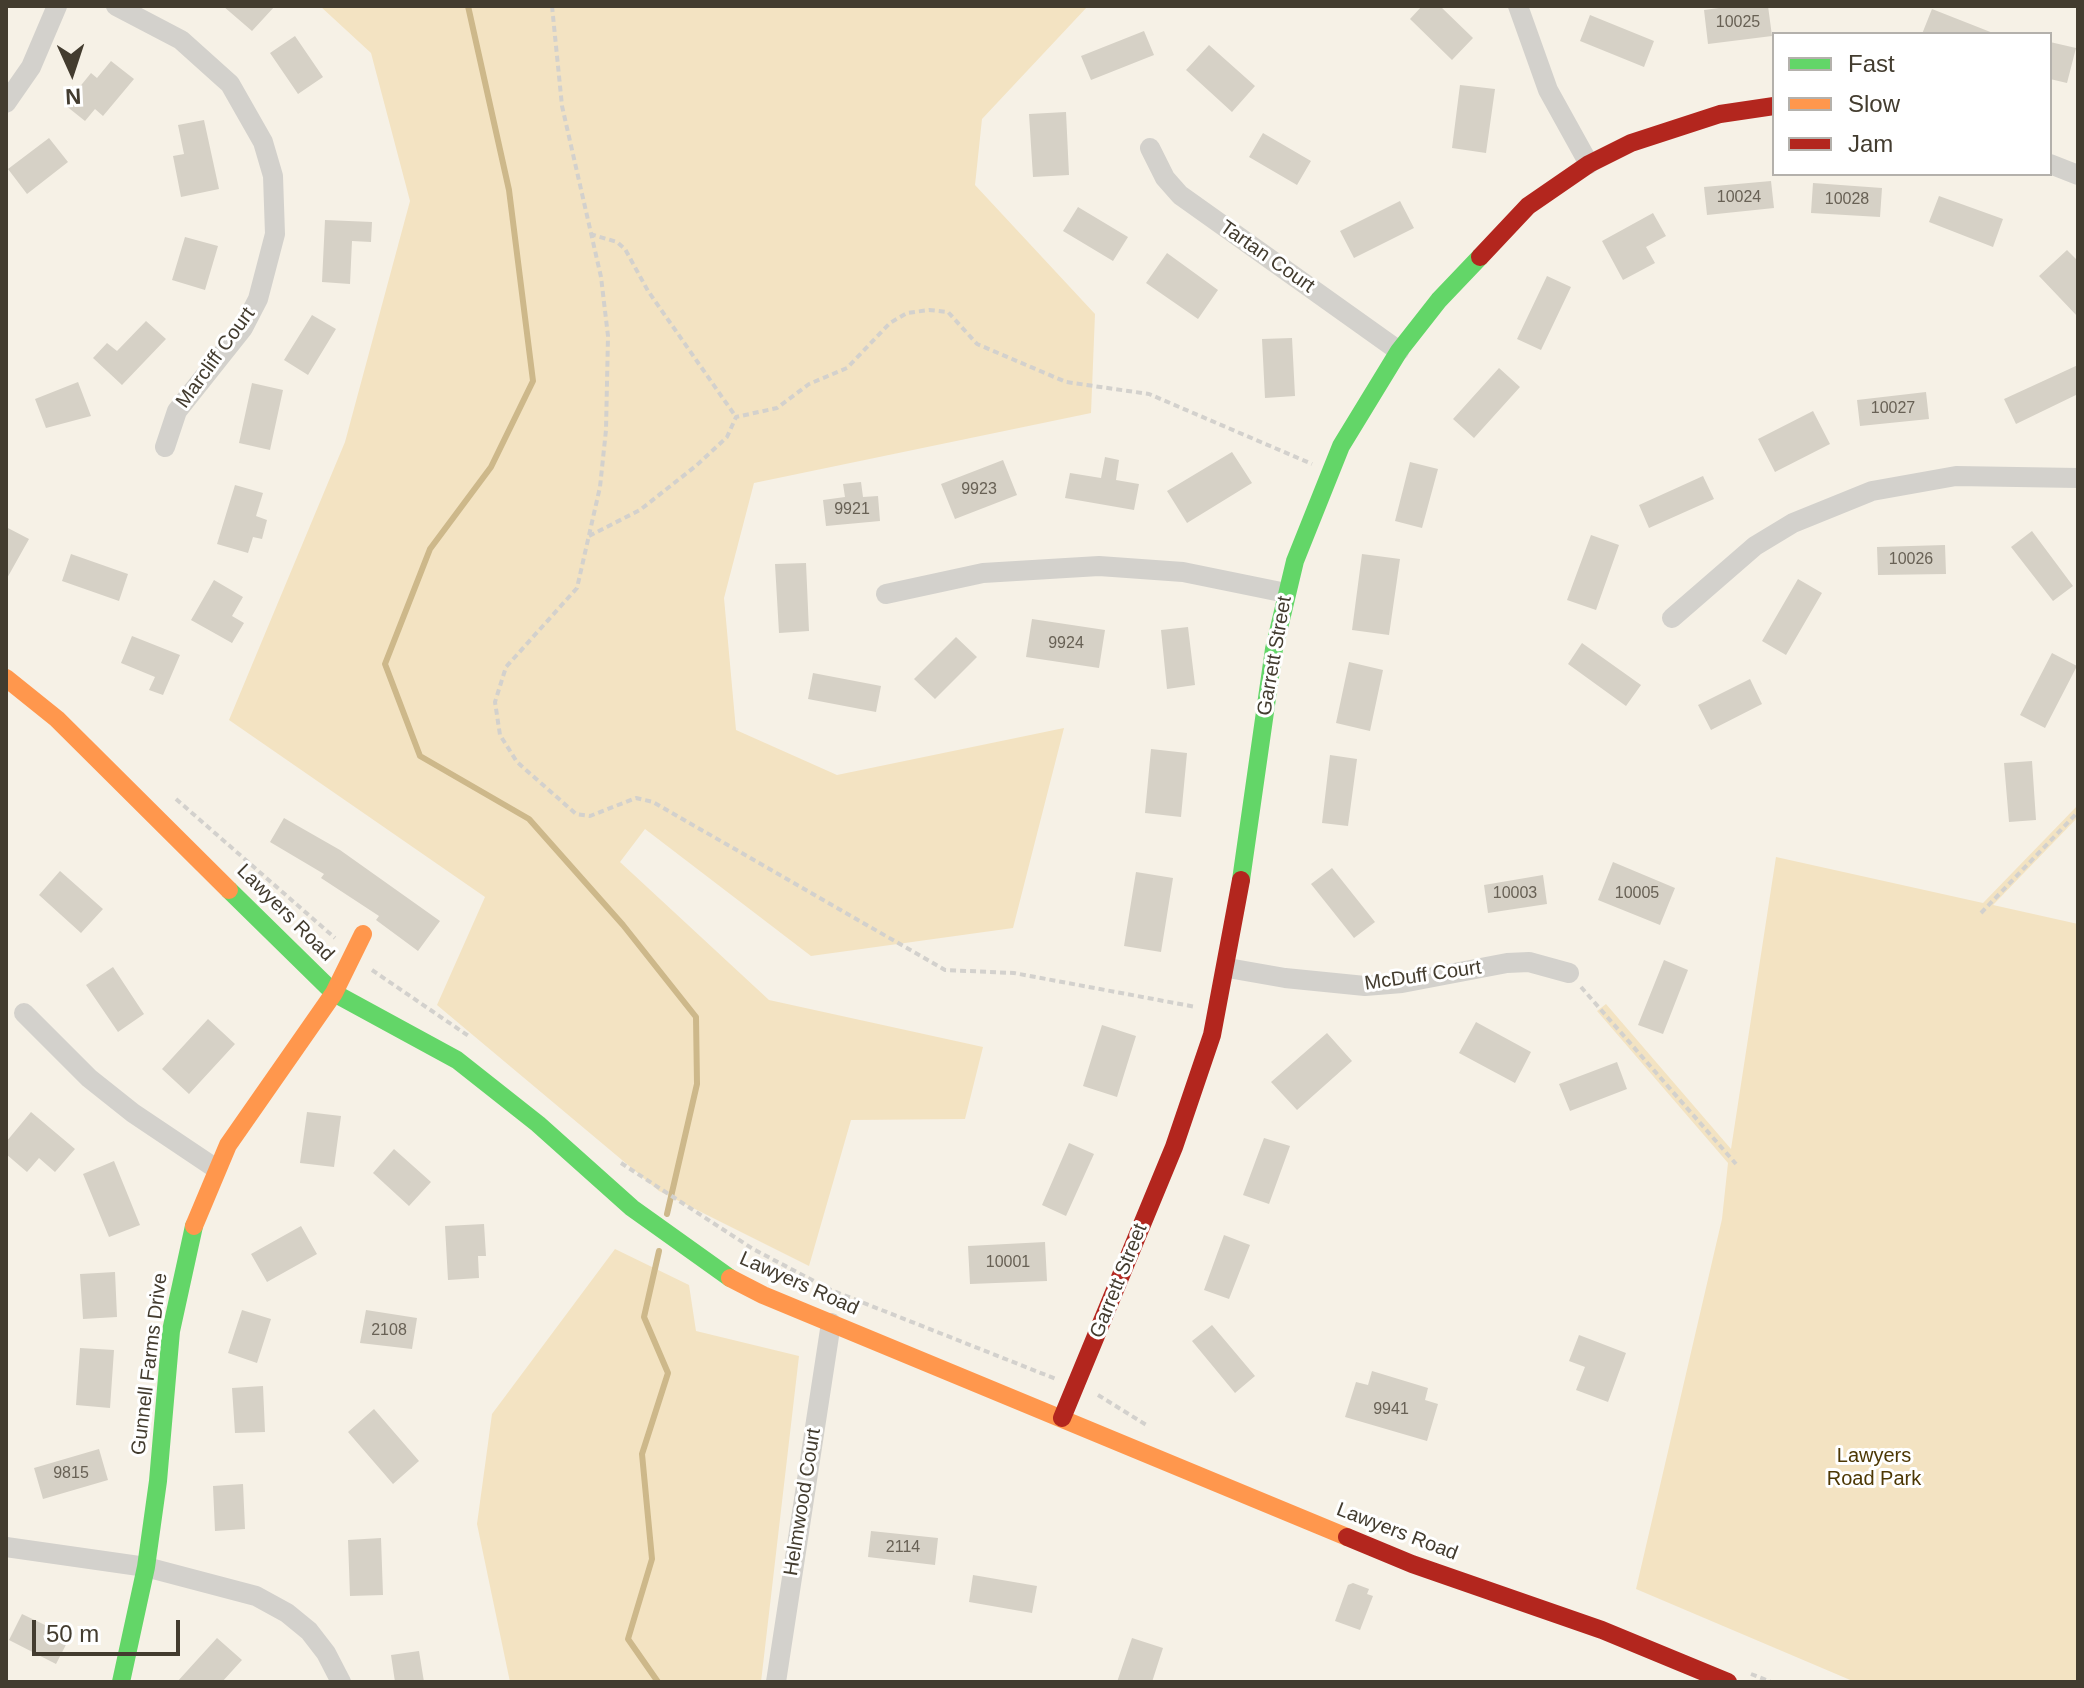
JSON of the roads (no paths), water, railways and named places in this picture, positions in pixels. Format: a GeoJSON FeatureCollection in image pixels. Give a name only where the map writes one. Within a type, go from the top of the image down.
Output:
{"type":"FeatureCollection","features":[{"type":"Feature","properties":{"kind":"street"},"geometry":{"type":"LineString","coordinates":[[6,103],[31,67],[57,6]]}},
{"type":"Feature","properties":{"kind":"street","name":"Marcliff Court"},"geometry":{"type":"LineString","coordinates":[[116,6],[181,40],[230,84],[263,142],[274,190],[275,234],[258,299],[243,328],[177,411],[165,447]]}},
{"type":"Feature","properties":{"kind":"street"},"geometry":{"type":"LineString","coordinates":[[1518,6],[1548,90],[1589,164]]}},
{"type":"Feature","properties":{"kind":"street","name":"Garrett Street"},"geometry":{"type":"LineString","coordinates":[[1062,1418],[1183,1123],[1218,1011],[1228,968],[1274,649],[1286,593],[1329,472],[1363,406],[1399,351],[1439,300],[1509,225],[1553,186],[1589,164],[1676,126],[1720,114],[1772,106]]}},
{"type":"Feature","properties":{"kind":"street","name":"Tartan Court"},"geometry":{"type":"LineString","coordinates":[[1150,148],[1165,178],[1180,195],[1399,351]]}},
{"type":"Feature","properties":{"kind":"street"},"geometry":{"type":"LineString","coordinates":[[2052,165],[2078,175]]}},
{"type":"Feature","properties":{"kind":"street"},"geometry":{"type":"LineString","coordinates":[[1672,618],[1755,546],[1806,517],[1872,491],[1956,476],[2078,478]]}},
{"type":"Feature","properties":{"kind":"street"},"geometry":{"type":"LineString","coordinates":[[886,594],[983,573],[1099,566],[1183,572],[1286,593]]}},
{"type":"Feature","properties":{"kind":"street","name":"Lawyers Road"},"geometry":{"type":"LineString","coordinates":[[6,678],[57,719],[334,993],[467,1067],[632,1208],[695,1256],[763,1295],[1399,1559],[1602,1630],[1728,1682]]}},
{"type":"Feature","properties":{"kind":"street","name":"Gunnell Farms Drive"},"geometry":{"type":"LineString","coordinates":[[121,1682],[146,1567],[178,1290],[194,1224],[215,1168],[237,1130],[334,993],[363,934]]}},
{"type":"Feature","properties":{"kind":"street","name":"McDuff Court"},"geometry":{"type":"LineString","coordinates":[[1228,968],[1285,978],[1365,986],[1402,983],[1507,963],[1529,962],[1569,973]]}},
{"type":"Feature","properties":{"kind":"street"},"geometry":{"type":"LineString","coordinates":[[24,1013],[89,1078],[215,1168]]}},
{"type":"Feature","properties":{"kind":"street","name":"Helmwood Court"},"geometry":{"type":"LineString","coordinates":[[776,1682],[831,1323]]}},
{"type":"Feature","properties":{"kind":"street"},"geometry":{"type":"LineString","coordinates":[[6,1547],[146,1567],[256,1596],[287,1613],[326,1653],[341,1682]]}},
{"type":"Feature","properties":{"kind":"waterway"},"geometry":{"type":"LineString","coordinates":[[468,6],[509,190],[533,381],[491,467],[430,549],[385,664],[420,756],[529,819],[623,925],[696,1017],[697,1084],[667,1214]]}},
{"type":"Feature","properties":{"kind":"waterway"},"geometry":{"type":"LineString","coordinates":[[658,1682],[628,1639],[652,1559],[642,1454],[668,1373],[644,1317],[659,1251]]}},
{"type":"Feature","properties":{"kind":"park label","name":"Lawyers Road Park"},"geometry":{"type":"Point","coordinates":[1874,1468]}}]}
